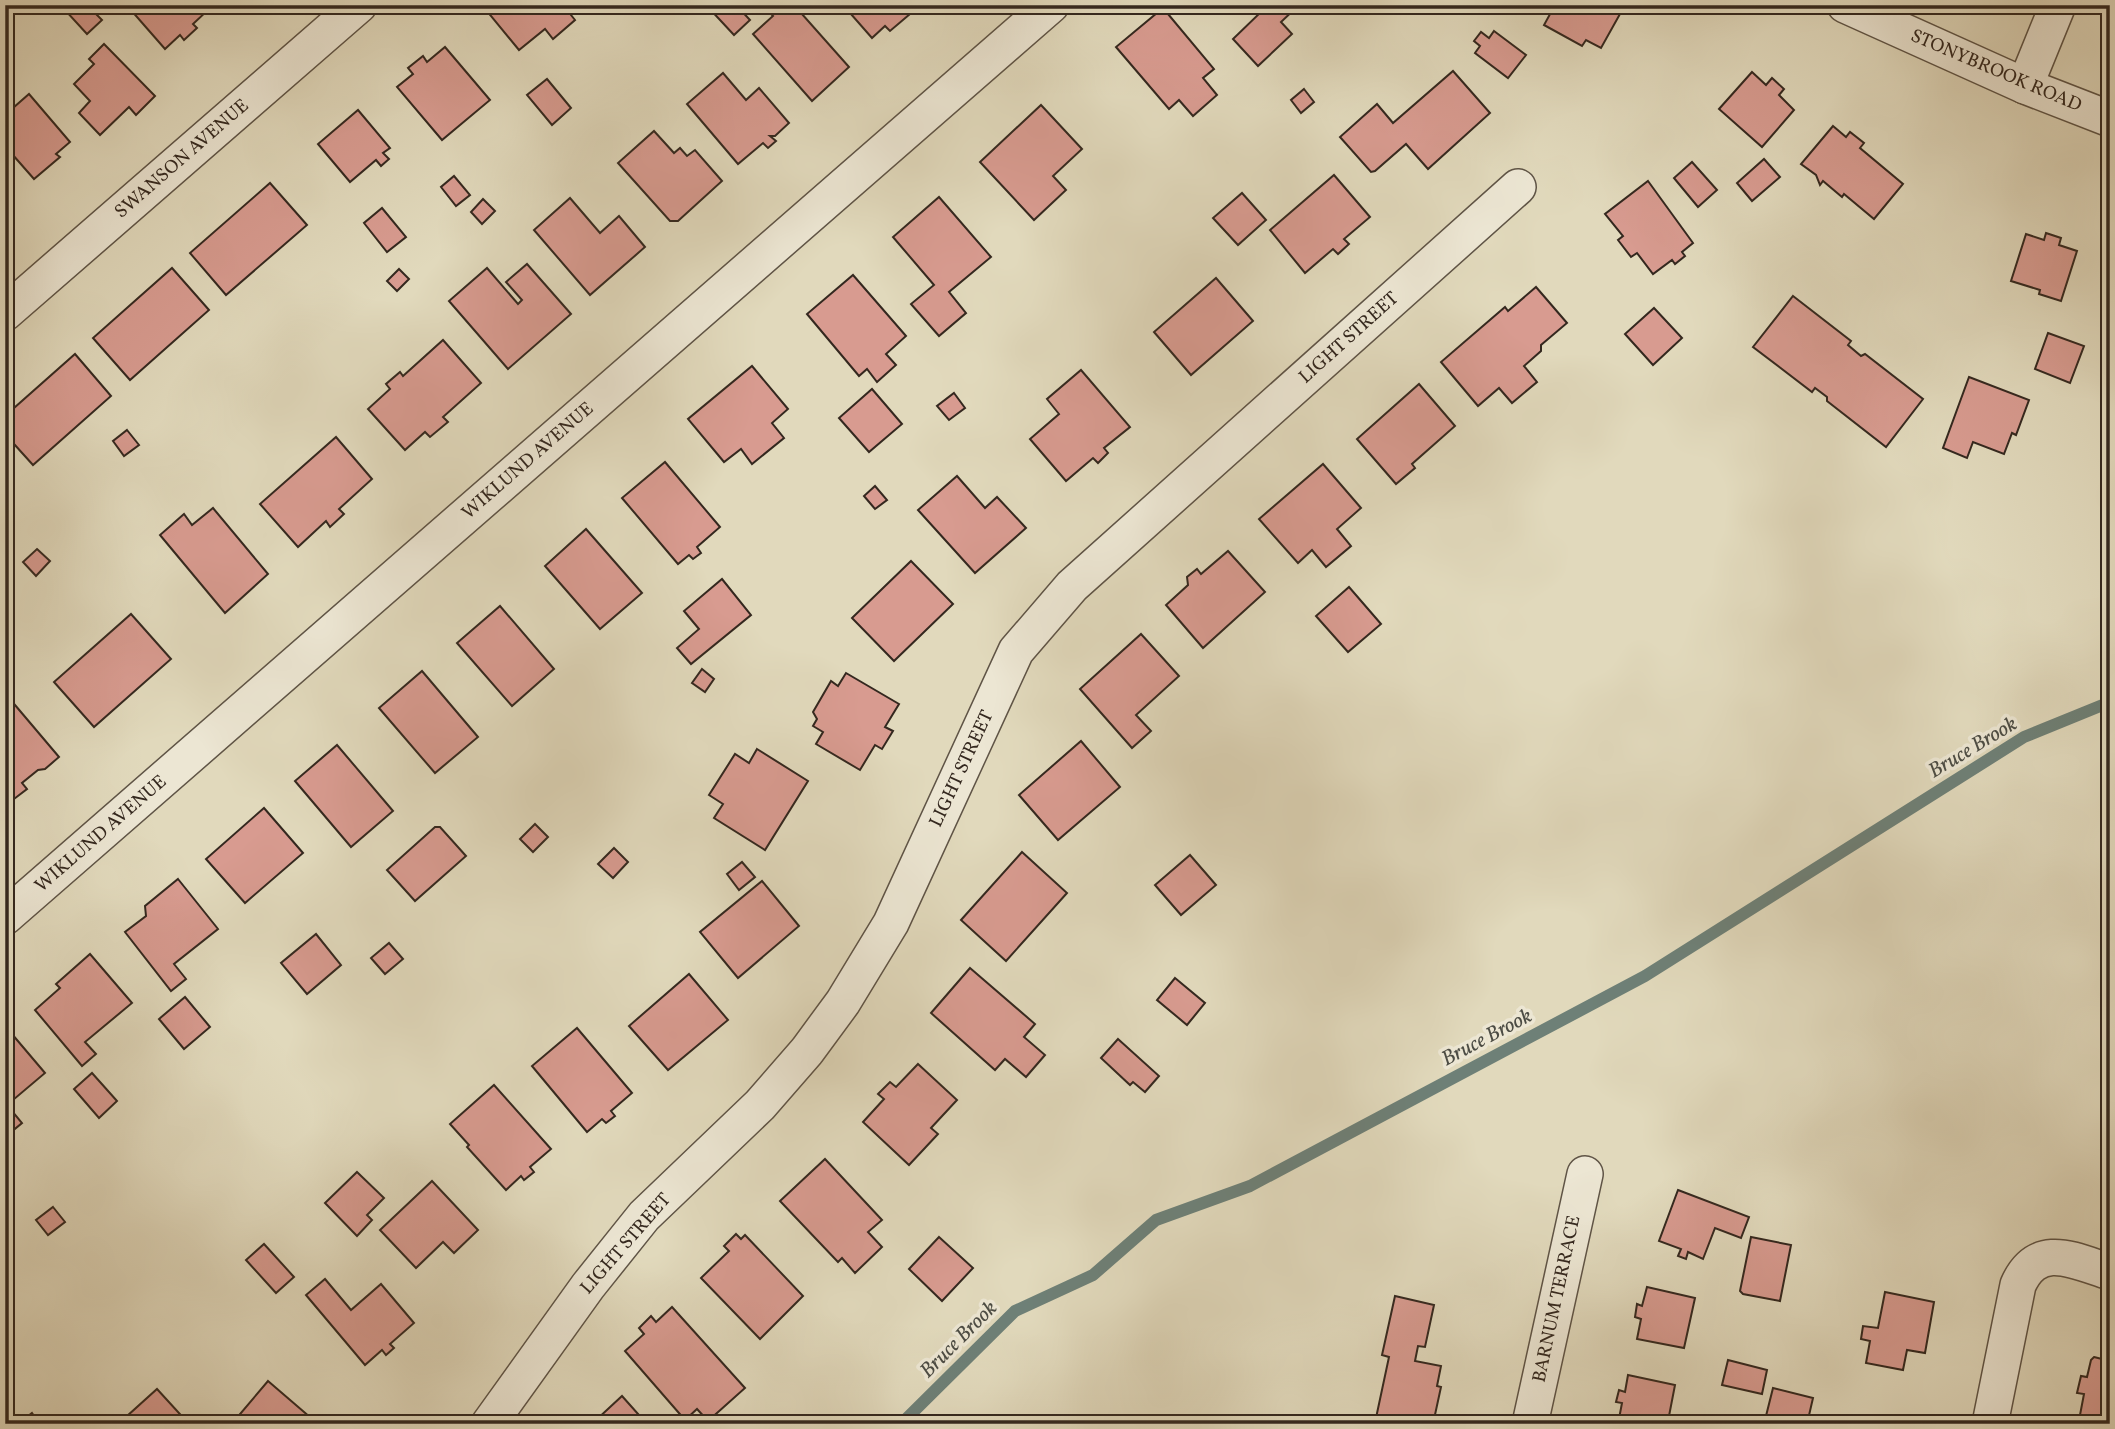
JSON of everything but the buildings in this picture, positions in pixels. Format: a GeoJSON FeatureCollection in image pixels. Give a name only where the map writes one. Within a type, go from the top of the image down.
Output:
{"type":"FeatureCollection","features":[{"type":"Feature","properties":{"kind":"street","name":"SWANSON AVENUE"},"geometry":{"type":"LineString","coordinates":[[5,313],[359,5]]}},
{"type":"Feature","properties":{"kind":"street","name":"WIKLUND AVENUE"},"geometry":{"type":"LineString","coordinates":[[5,917],[1051,5]]}},
{"type":"Feature","properties":{"kind":"street","name":"STONYBROOK ROAD"},"geometry":{"type":"LineString","coordinates":[[1845,5],[2025,86],[2110,119]]}},
{"type":"Feature","properties":{"kind":"street"},"geometry":{"type":"LineString","coordinates":[[2025,86],[2058,5]]}},
{"type":"Feature","properties":{"kind":"street","name":"LIGHT STREET"},"geometry":{"type":"LineString","coordinates":[[489,1424],[588,1286],[644,1216],[760,1105],[807,1051],[843,1002],[891,923],[1016,651],[1072,586],[1518,187]]}},
{"type":"Feature","properties":{"kind":"street","name":"BARNUM TERRACE"},"geometry":{"type":"LineString","coordinates":[[1530,1424],[1585,1174]]}},
{"type":"Feature","properties":{"kind":"street"},"geometry":{"type":"LineString","coordinates":[[1990,1424],[2018,1285],[2023,1273],[2039,1260],[2051,1256],[2110,1272]]}},
{"type":"Feature","properties":{"kind":"waterway","name":"Bruce Brook"},"geometry":{"type":"LineString","coordinates":[[901,1424],[1015,1311],[1093,1275],[1156,1220],[1250,1186],[1645,976],[2024,737],[2110,702]]}}]}
